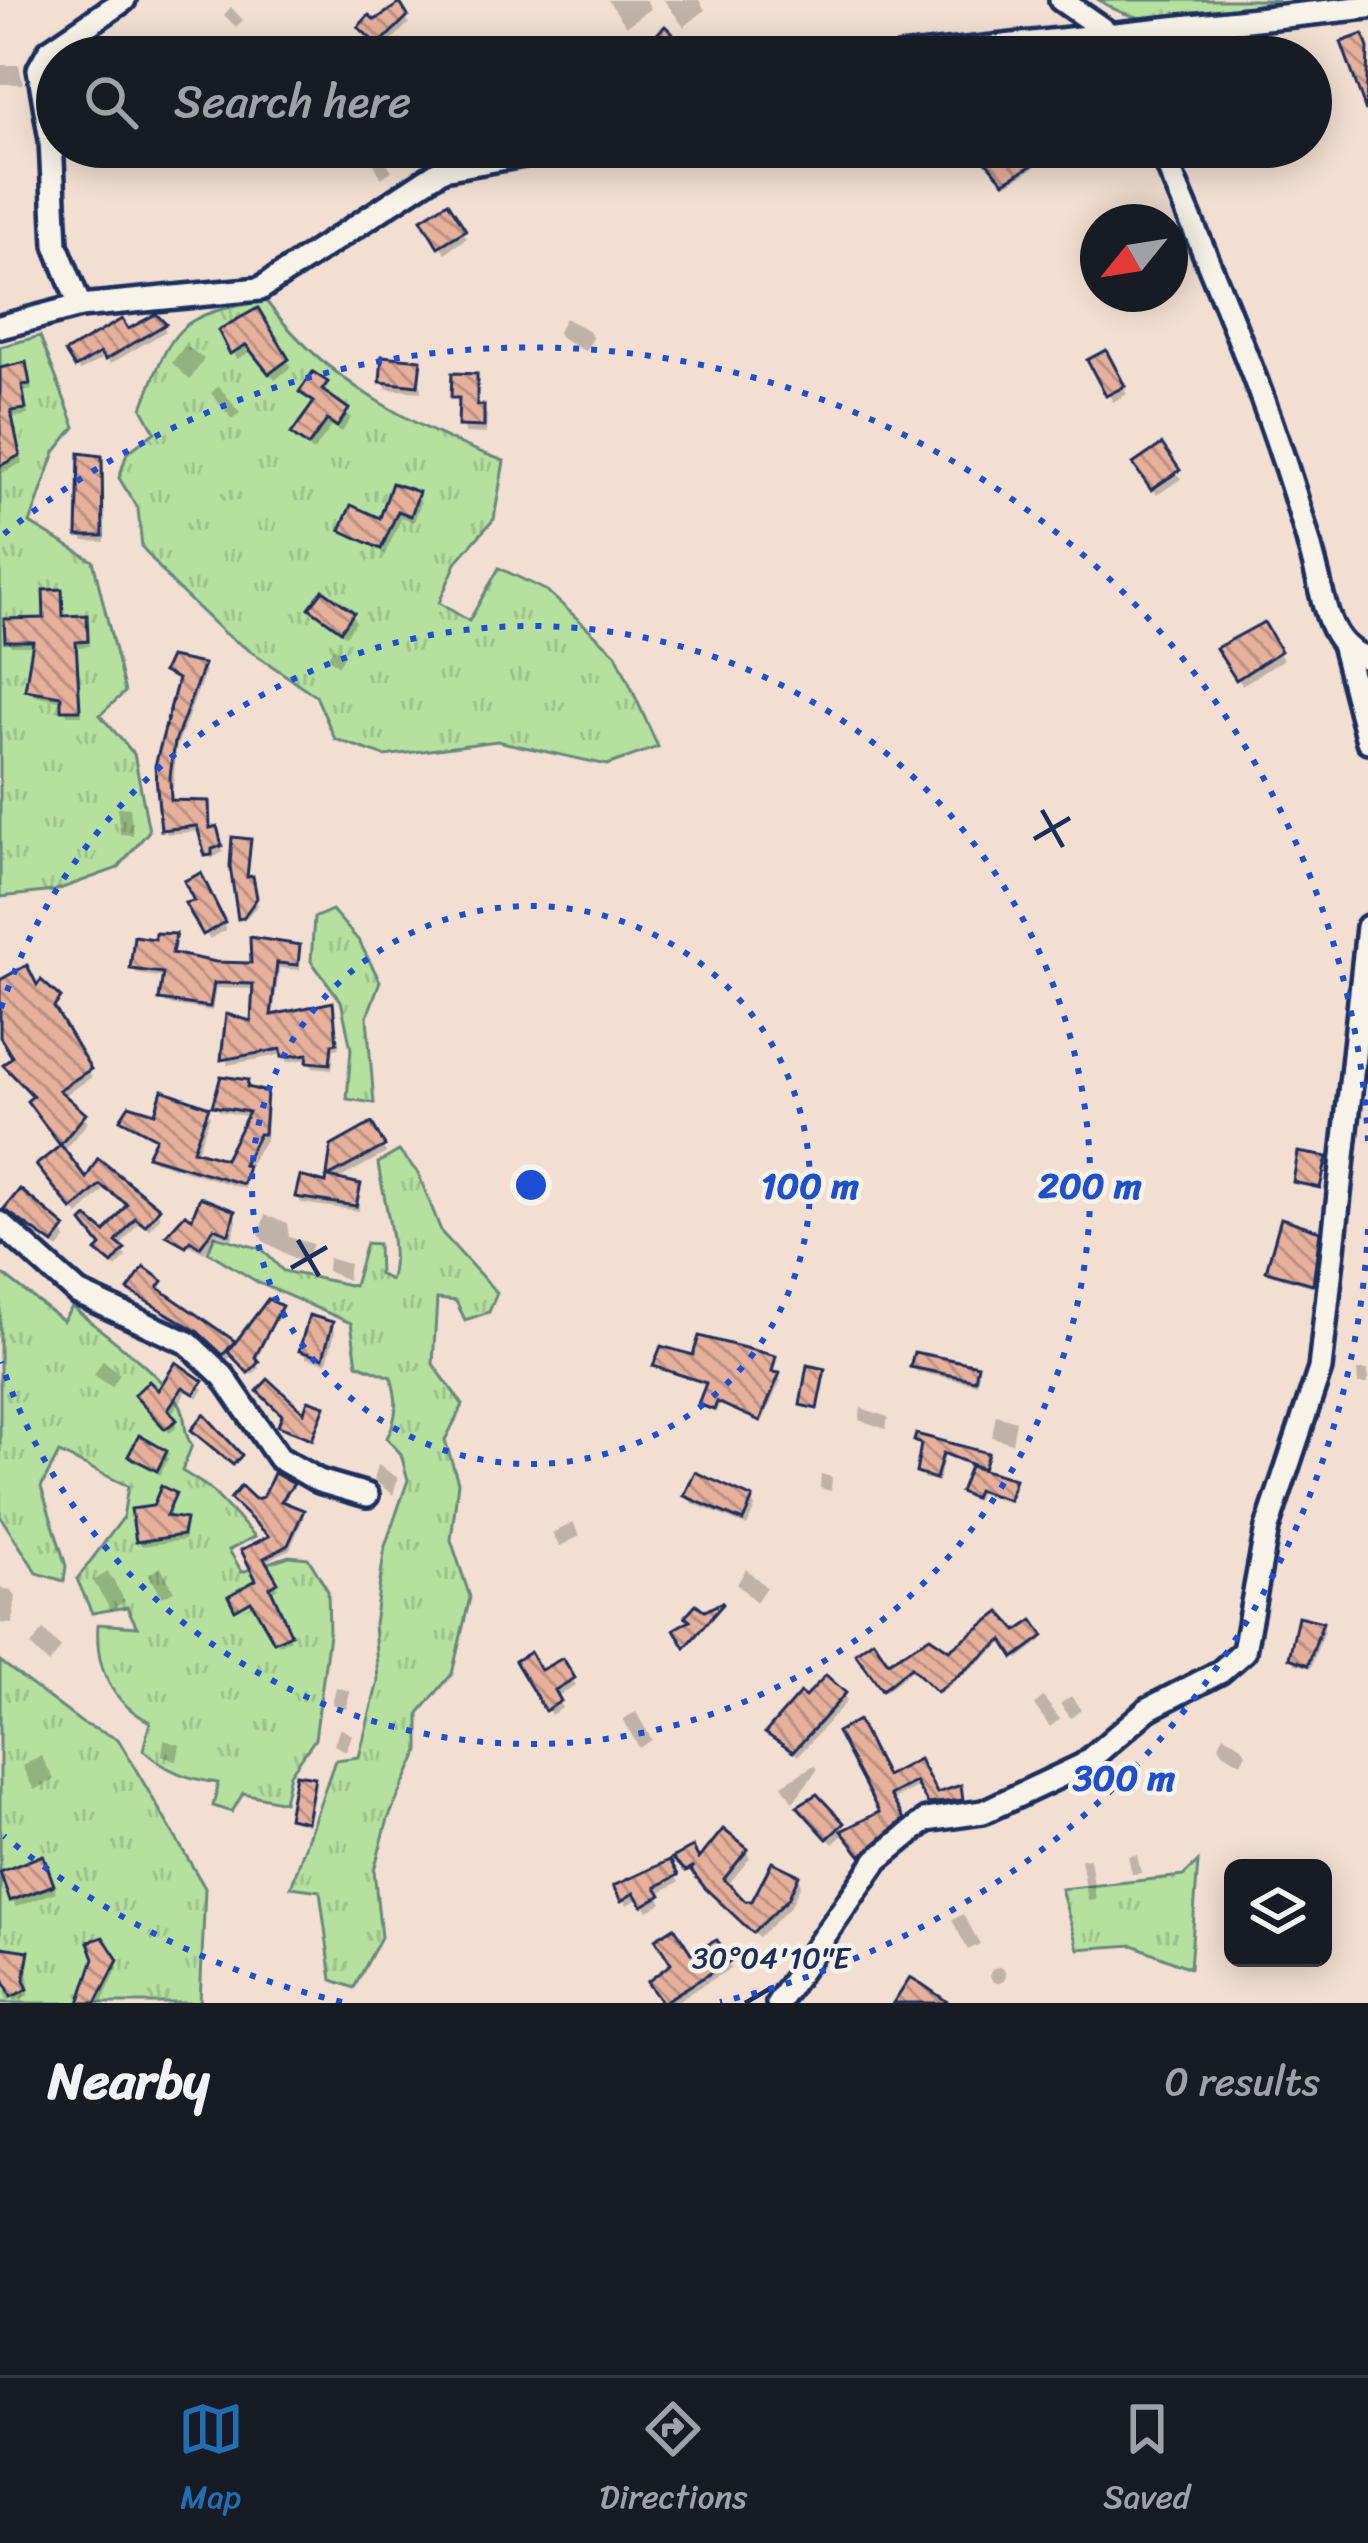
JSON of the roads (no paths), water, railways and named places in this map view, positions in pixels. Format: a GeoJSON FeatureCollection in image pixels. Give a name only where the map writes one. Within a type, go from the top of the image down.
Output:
{"type":"FeatureCollection","features":[{"type":"Feature","properties":{"kind":"street"},"geometry":{"type":"LineString","coordinates":[[70,36],[124,0]]}},
{"type":"Feature","properties":{"kind":"street"},"geometry":{"type":"LineString","coordinates":[[1061,0],[1105,36]]}},
{"type":"Feature","properties":{"kind":"street"},"geometry":{"type":"LineString","coordinates":[[1187,36],[1368,7]]}},
{"type":"Feature","properties":{"kind":"street"},"geometry":{"type":"LineString","coordinates":[[53,168],[56,245],[80,306]]}},
{"type":"Feature","properties":{"kind":"street"},"geometry":{"type":"LineString","coordinates":[[0,327],[80,306],[260,290],[448,168]]}},
{"type":"Feature","properties":{"kind":"street"},"geometry":{"type":"LineString","coordinates":[[1168,168],[1297,492],[1328,619],[1343,644],[1368,741]]}},
{"type":"Feature","properties":{"kind":"street"},"geometry":{"type":"LineString","coordinates":[[1343,644],[1368,658]]}},
{"type":"Feature","properties":{"kind":"street"},"geometry":{"type":"LineString","coordinates":[[778,2003],[784,1987],[878,1860],[926,1820],[983,1812],[1083,1766],[1148,1709],[1220,1672],[1244,1651],[1267,1528],[1320,1370],[1368,927]]}},
{"type":"Feature","properties":{"kind":"street"},"geometry":{"type":"LineString","coordinates":[[0,1223],[78,1293],[188,1343],[223,1376],[279,1458],[319,1481],[367,1495]]}}]}
